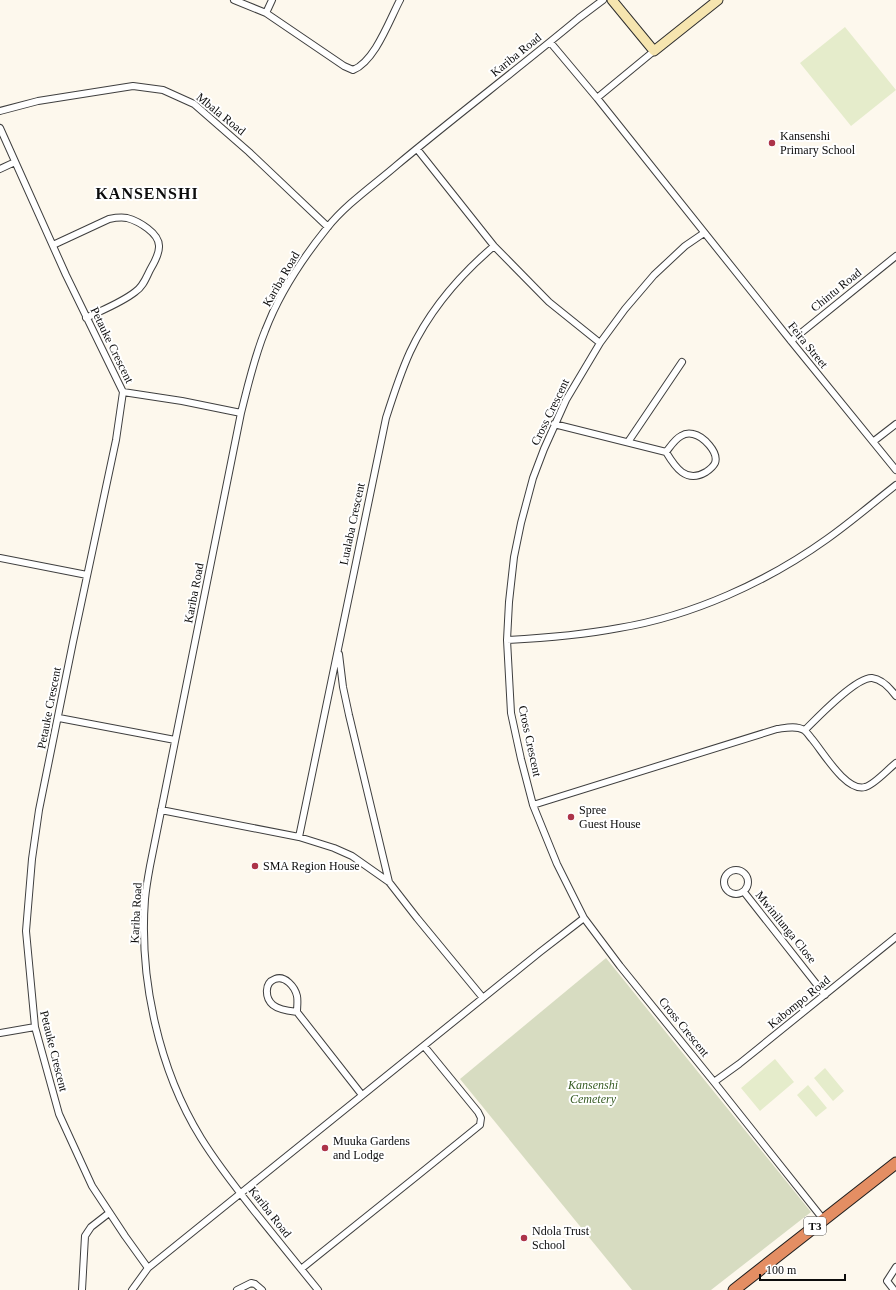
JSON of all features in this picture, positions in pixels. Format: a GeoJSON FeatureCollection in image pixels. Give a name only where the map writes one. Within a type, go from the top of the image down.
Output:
{"type":"FeatureCollection","features":[{"type":"Feature","properties":{"kind":"highway","name":"T3"},"geometry":{"type":"LineString","coordinates":[[734,1290],[896,1163]]}},
{"type":"Feature","properties":{"kind":"street"},"geometry":{"type":"LineString","coordinates":[[234,0],[266,13],[344,66],[353,70],[360,67],[372,54],[400,0]]}},
{"type":"Feature","properties":{"kind":"street"},"geometry":{"type":"LineString","coordinates":[[266,13],[272,0]]}},
{"type":"Feature","properties":{"kind":"street","name":"Kariba Road"},"geometry":{"type":"LineString","coordinates":[[318,1290],[240,1193],[208,1149],[192,1123],[169,1071],[155,1022],[147,982],[145,899],[150,866],[174,740],[241,413],[256,357],[265,331],[276,307],[291,279],[328,226],[344,210],[417,148],[579,18],[604,0]]}},
{"type":"Feature","properties":{"kind":"street"},"geometry":{"type":"LineString","coordinates":[[612,0],[654,51]]}},
{"type":"Feature","properties":{"kind":"street"},"geometry":{"type":"LineString","coordinates":[[597,98],[718,0]]}},
{"type":"Feature","properties":{"kind":"street","name":"Feira Street"},"geometry":{"type":"LineString","coordinates":[[550,42],[597,98],[896,470]]}},
{"type":"Feature","properties":{"kind":"street","name":"Mbala Road"},"geometry":{"type":"LineString","coordinates":[[0,111],[38,101],[133,86],[163,90],[194,104],[249,152],[328,226]]}},
{"type":"Feature","properties":{"kind":"street","name":"Petauke Crescent"},"geometry":{"type":"LineString","coordinates":[[0,128],[86,318],[123,392],[116,440],[87,575],[35,835],[27,909],[26,941],[35,1027],[53,1093],[64,1124],[92,1186],[148,1268]]}},
{"type":"Feature","properties":{"kind":"street"},"geometry":{"type":"LineString","coordinates":[[417,148],[494,246],[549,302],[600,343]]}},
{"type":"Feature","properties":{"kind":"street"},"geometry":{"type":"LineString","coordinates":[[0,169],[15,162]]}},
{"type":"Feature","properties":{"kind":"street"},"geometry":{"type":"LineString","coordinates":[[53,245],[109,219],[126,218],[147,228],[155,236],[160,246],[156,259],[143,284],[136,292],[118,303],[86,318]]}},
{"type":"Feature","properties":{"kind":"street","name":"Cross Crescent"},"geometry":{"type":"LineString","coordinates":[[704,233],[685,246],[654,276],[625,309],[600,343],[566,400],[554,424],[533,478],[514,557],[509,602],[507,640],[512,713],[521,759],[533,805],[557,864],[584,918],[620,966],[823,1219]]}},
{"type":"Feature","properties":{"kind":"street","name":"Lualaba Crescent"},"geometry":{"type":"LineString","coordinates":[[299,837],[386,418],[402,371],[425,324],[457,282],[494,246]]}},
{"type":"Feature","properties":{"kind":"street","name":"Chintu Road"},"geometry":{"type":"LineString","coordinates":[[791,341],[896,256]]}},
{"type":"Feature","properties":{"kind":"street"},"geometry":{"type":"LineString","coordinates":[[628,442],[682,362]]}},
{"type":"Feature","properties":{"kind":"street"},"geometry":{"type":"LineString","coordinates":[[123,392],[182,401],[241,413]]}},
{"type":"Feature","properties":{"kind":"street"},"geometry":{"type":"LineString","coordinates":[[554,424],[666,452],[676,469],[684,474],[694,476],[703,474],[715,464],[713,451],[708,444],[692,434],[680,436],[666,452]]}},
{"type":"Feature","properties":{"kind":"street"},"geometry":{"type":"LineString","coordinates":[[874,441],[896,424]]}},
{"type":"Feature","properties":{"kind":"street"},"geometry":{"type":"LineString","coordinates":[[507,640],[567,636],[620,628],[674,615],[733,593],[776,571],[826,539],[896,485]]}},
{"type":"Feature","properties":{"kind":"street"},"geometry":{"type":"LineString","coordinates":[[0,558],[87,575]]}},
{"type":"Feature","properties":{"kind":"street"},"geometry":{"type":"LineString","coordinates":[[338,648],[343,687],[362,773],[389,882]]}},
{"type":"Feature","properties":{"kind":"street"},"geometry":{"type":"LineString","coordinates":[[805,730],[840,696],[863,680],[871,678],[880,680],[896,696]]}},
{"type":"Feature","properties":{"kind":"street"},"geometry":{"type":"LineString","coordinates":[[330,686],[343,687]]}},
{"type":"Feature","properties":{"kind":"street"},"geometry":{"type":"LineString","coordinates":[[58,718],[174,740]]}},
{"type":"Feature","properties":{"kind":"street"},"geometry":{"type":"LineString","coordinates":[[533,805],[777,729],[792,727],[805,730],[836,771],[857,788],[866,787],[896,763]]}},
{"type":"Feature","properties":{"kind":"street"},"geometry":{"type":"LineString","coordinates":[[161,810],[316,841],[344,851],[356,858],[389,882],[483,998]]}},
{"type":"Feature","properties":{"kind":"street","name":"Mwinilunga Close"},"geometry":{"type":"LineString","coordinates":[[735,870],[740,870],[744,873],[748,882],[744,892],[734,894],[725,889],[724,879],[726,874],[735,870]]}},
{"type":"Feature","properties":{"kind":"street","name":"Mwinilunga Close"},"geometry":{"type":"LineString","coordinates":[[744,892],[825,995]]}},
{"type":"Feature","properties":{"kind":"street"},"geometry":{"type":"LineString","coordinates":[[132,1290],[148,1268],[584,918]]}},
{"type":"Feature","properties":{"kind":"street","name":"Kabompo Road"},"geometry":{"type":"LineString","coordinates":[[714,1082],[739,1064],[896,938]]}},
{"type":"Feature","properties":{"kind":"street"},"geometry":{"type":"LineString","coordinates":[[297,1012],[280,1009],[273,1005],[269,1000],[267,993],[270,981],[276,978],[283,978],[294,989],[297,996],[297,1012],[362,1095]]}},
{"type":"Feature","properties":{"kind":"street"},"geometry":{"type":"LineString","coordinates":[[0,1033],[35,1027]]}},
{"type":"Feature","properties":{"kind":"street"},"geometry":{"type":"LineString","coordinates":[[301,1269],[436,1162],[480,1125],[481,1118],[478,1112],[424,1046]]}},
{"type":"Feature","properties":{"kind":"street"},"geometry":{"type":"LineString","coordinates":[[82,1290],[85,1236],[91,1227],[110,1213]]}},
{"type":"Feature","properties":{"kind":"street"},"geometry":{"type":"LineString","coordinates":[[894,1290],[888,1282],[896,1267]]}},
{"type":"Feature","properties":{"kind":"street"},"geometry":{"type":"LineString","coordinates":[[238,1290],[251,1283],[255,1284],[262,1290]]}},
{"type":"Feature","properties":{"kind":"green space"},"geometry":{"type":"Polygon","coordinates":[[[845,27],[896,90],[851,126],[800,63],[845,27]]]}},
{"type":"Feature","properties":{"kind":"green space","name":"Kansenshi Cemetery"},"geometry":{"type":"Polygon","coordinates":[[[606,958],[811,1212],[711,1290],[632,1290],[460,1079],[606,958]]]}},
{"type":"Feature","properties":{"kind":"green space"},"geometry":{"type":"Polygon","coordinates":[[[775,1059],[794,1082],[760,1111],[741,1088],[775,1059]]]}},
{"type":"Feature","properties":{"kind":"green space"},"geometry":{"type":"Polygon","coordinates":[[[825,1068],[844,1091],[833,1101],[814,1078],[825,1068]]]}},
{"type":"Feature","properties":{"kind":"green space"},"geometry":{"type":"Polygon","coordinates":[[[808,1085],[827,1108],[816,1117],[797,1095],[808,1085]]]}},
{"type":"Feature","properties":{"kind":"place","name":"Kansenshi Primary School"},"geometry":{"type":"Point","coordinates":[772,143]}},
{"type":"Feature","properties":{"kind":"place","name":"Spree Guest House"},"geometry":{"type":"Point","coordinates":[571,817]}},
{"type":"Feature","properties":{"kind":"place","name":"SMA Region House"},"geometry":{"type":"Point","coordinates":[255,866]}},
{"type":"Feature","properties":{"kind":"place","name":"Muuka Gardens and Lodge"},"geometry":{"type":"Point","coordinates":[325,1148]}},
{"type":"Feature","properties":{"kind":"place","name":"Ndola Trust School"},"geometry":{"type":"Point","coordinates":[524,1238]}},
{"type":"Feature","properties":{"kind":"district","name":"KANSENSHI"},"geometry":{"type":"Point","coordinates":[147,193]}}]}
